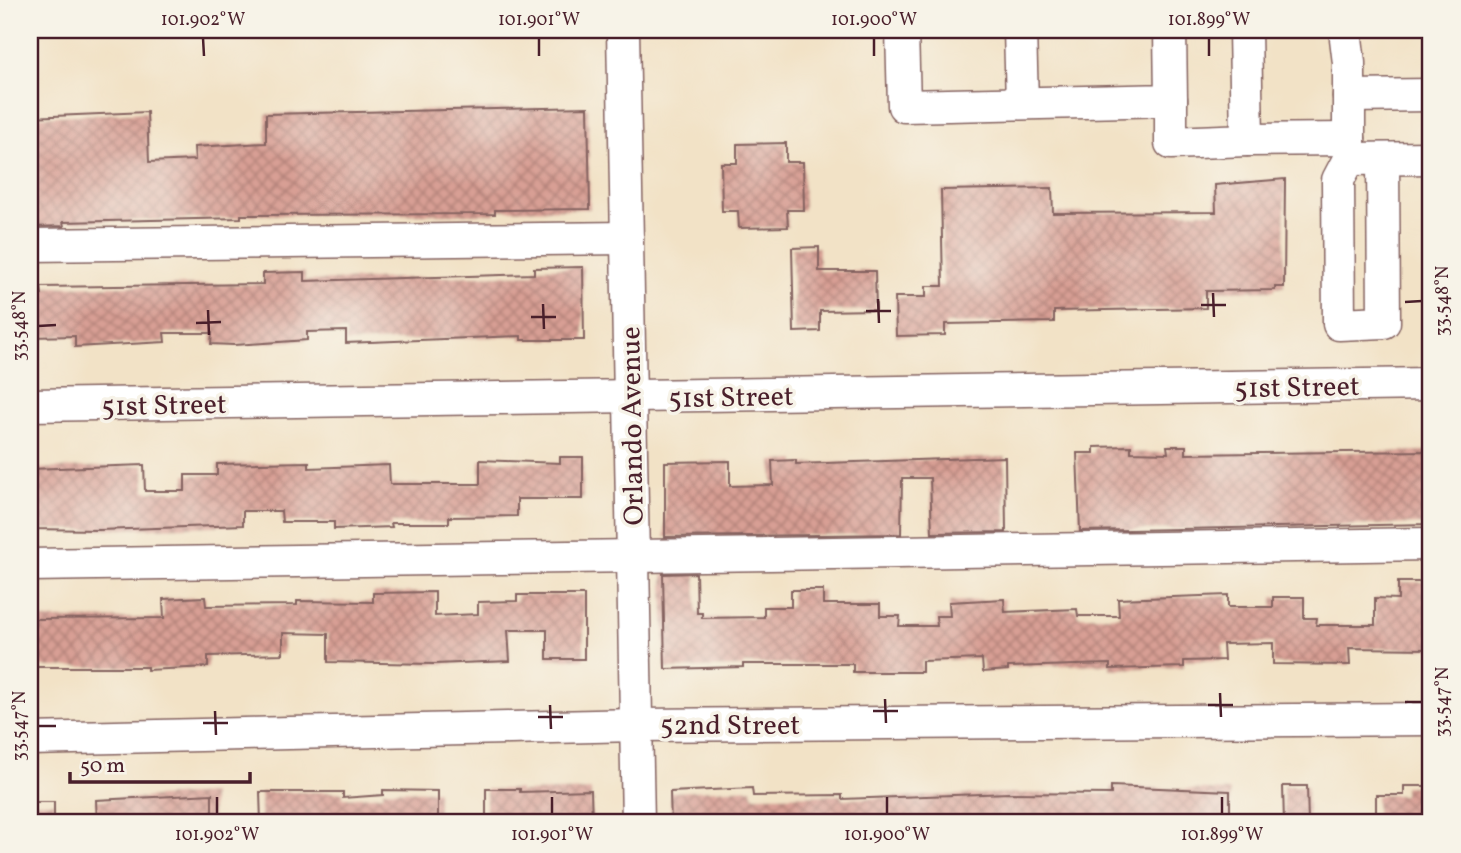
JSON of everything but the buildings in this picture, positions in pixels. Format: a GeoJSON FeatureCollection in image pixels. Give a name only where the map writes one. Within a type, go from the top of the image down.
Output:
{"type":"FeatureCollection","features":[{"type":"Feature","properties":{"kind":"street","name":"Orlando Avenue"},"geometry":{"type":"LineString","coordinates":[[623,30],[638,823]]}},
{"type":"Feature","properties":{"kind":"street"},"geometry":{"type":"LineString","coordinates":[[902,30],[904,106],[1171,100]]}},
{"type":"Feature","properties":{"kind":"street"},"geometry":{"type":"LineString","coordinates":[[1020,30],[1022,103]]}},
{"type":"Feature","properties":{"kind":"street"},"geometry":{"type":"LineString","coordinates":[[1170,30],[1171,143],[1247,140],[1349,149],[1383,159],[1431,158]]}},
{"type":"Feature","properties":{"kind":"street"},"geometry":{"type":"LineString","coordinates":[[1245,30],[1247,140]]}},
{"type":"Feature","properties":{"kind":"street"},"geometry":{"type":"LineString","coordinates":[[1345,30],[1349,149],[1338,180],[1339,324],[1384,322],[1383,159]]}},
{"type":"Feature","properties":{"kind":"street"},"geometry":{"type":"LineString","coordinates":[[1349,96],[1431,95]]}},
{"type":"Feature","properties":{"kind":"street"},"geometry":{"type":"LineString","coordinates":[[30,246],[627,238]]}},
{"type":"Feature","properties":{"kind":"street","name":"51st Street"},"geometry":{"type":"LineString","coordinates":[[30,405],[1431,384]]}},
{"type":"Feature","properties":{"kind":"street"},"geometry":{"type":"LineString","coordinates":[[30,565],[1431,544]]}},
{"type":"Feature","properties":{"kind":"street","name":"52nd Street"},"geometry":{"type":"LineString","coordinates":[[30,739],[636,725],[1431,719]]}}]}
